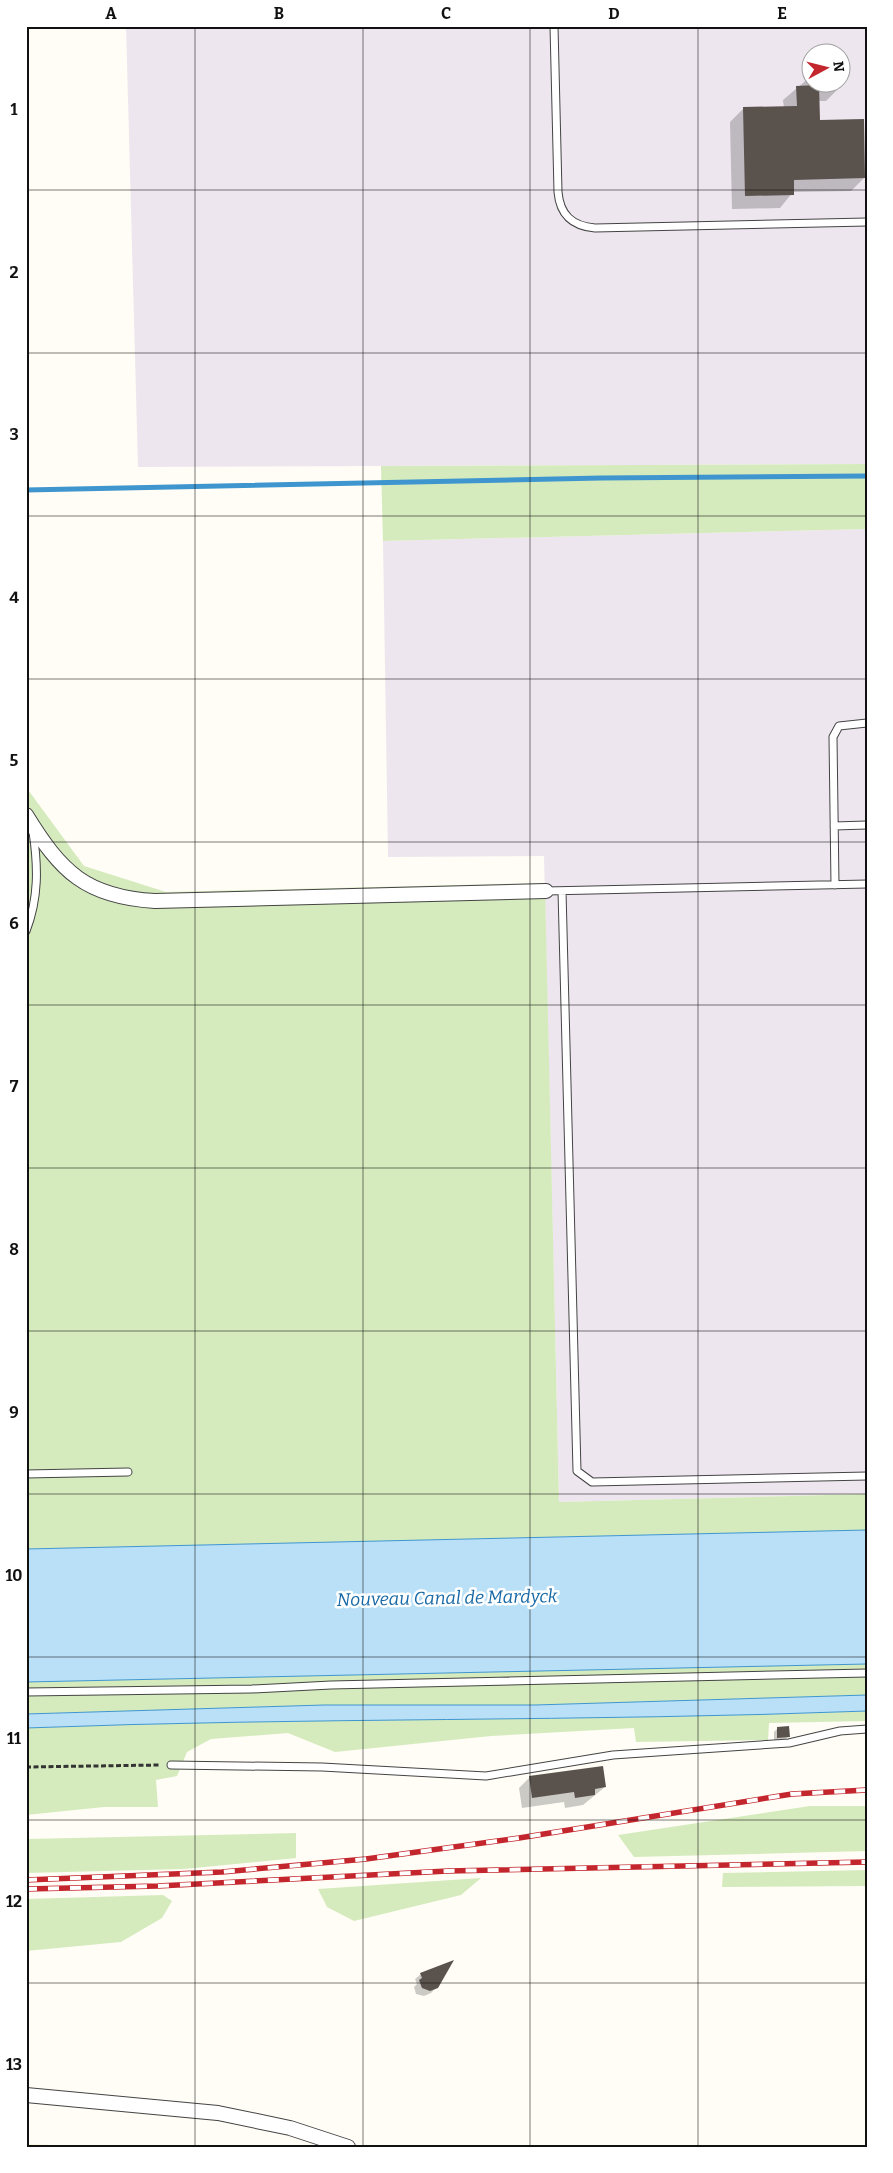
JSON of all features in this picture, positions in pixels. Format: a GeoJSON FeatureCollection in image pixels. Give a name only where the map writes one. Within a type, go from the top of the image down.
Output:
{"type":"FeatureCollection","features":[{"type":"Feature","properties":{"kind":"street"},"geometry":{"type":"LineString","coordinates":[[29,820],[58,861],[78,879],[99,891],[137,900],[155,902],[546,891]]}},
{"type":"Feature","properties":{"kind":"street"},"geometry":{"type":"LineString","coordinates":[[26,2095],[218,2113],[290,2128],[348,2147]]}},
{"type":"Feature","properties":{"kind":"lane"},"geometry":{"type":"LineString","coordinates":[[554,26],[558,192],[563,212],[573,222],[595,228],[867,222]]}},
{"type":"Feature","properties":{"kind":"lane"},"geometry":{"type":"LineString","coordinates":[[835,885],[834,732],[843,724],[867,723]]}},
{"type":"Feature","properties":{"kind":"lane"},"geometry":{"type":"LineString","coordinates":[[26,931],[35,901],[37,886],[37,860],[29,820]]}},
{"type":"Feature","properties":{"kind":"lane"},"geometry":{"type":"LineString","coordinates":[[834,826],[867,825]]}},
{"type":"Feature","properties":{"kind":"lane"},"geometry":{"type":"LineString","coordinates":[[546,891],[867,884]]}},
{"type":"Feature","properties":{"kind":"lane"},"geometry":{"type":"LineString","coordinates":[[562,891],[577,1471],[592,1482],[867,1476]]}},
{"type":"Feature","properties":{"kind":"lane"},"geometry":{"type":"LineString","coordinates":[[26,1474],[128,1472]]}},
{"type":"Feature","properties":{"kind":"lane"},"geometry":{"type":"LineString","coordinates":[[26,1692],[252,1689],[331,1685],[867,1673]]}},
{"type":"Feature","properties":{"kind":"lane"},"geometry":{"type":"LineString","coordinates":[[170,1765],[329,1767],[486,1776],[622,1754],[789,1743],[840,1731],[867,1729]]}},
{"type":"Feature","properties":{"kind":"path"},"geometry":{"type":"LineString","coordinates":[[26,1768],[170,1765]]}},
{"type":"Feature","properties":{"kind":"shaded area"},"geometry":{"type":"Polygon","coordinates":[[[126,26],[867,26],[867,464],[138,467],[126,26]]]}},
{"type":"Feature","properties":{"kind":"shaded area"},"geometry":{"type":"Polygon","coordinates":[[[867,529],[867,1494],[559,1502],[544,856],[388,857],[383,541],[867,529]]]}},
{"type":"Feature","properties":{"kind":"shaded area"},"geometry":{"type":"Polygon","coordinates":[[[26,2144],[98,2147],[26,2147],[26,2144]]]}},
{"type":"Feature","properties":{"kind":"green space"},"geometry":{"type":"Polygon","coordinates":[[[867,464],[867,529],[383,541],[381,466],[867,464]]]}},
{"type":"Feature","properties":{"kind":"green space"},"geometry":{"type":"Polygon","coordinates":[[[26,787],[84,866],[166,892],[545,883],[559,1502],[867,1494],[867,1530],[26,1549],[26,787]]]}},
{"type":"Feature","properties":{"kind":"green space"},"geometry":{"type":"Polygon","coordinates":[[[867,1664],[867,1695],[535,1705],[324,1705],[26,1714],[26,1682],[867,1664]]]}},
{"type":"Feature","properties":{"kind":"green space"},"geometry":{"type":"Polygon","coordinates":[[[867,1711],[867,1721],[769,1723],[768,1740],[636,1742],[634,1728],[491,1736],[335,1752],[288,1733],[211,1739],[187,1752],[177,1776],[156,1780],[158,1807],[104,1807],[26,1815],[26,1728],[236,1722],[657,1717],[867,1711]]]}},
{"type":"Feature","properties":{"kind":"green space"},"geometry":{"type":"Polygon","coordinates":[[[810,1806],[867,1806],[867,1851],[634,1857],[618,1835],[810,1806]]]}},
{"type":"Feature","properties":{"kind":"green space"},"geometry":{"type":"Polygon","coordinates":[[[296,1833],[296,1858],[184,1869],[26,1873],[26,1839],[296,1833]]]}},
{"type":"Feature","properties":{"kind":"green space"},"geometry":{"type":"Polygon","coordinates":[[[867,1870],[867,1886],[722,1887],[723,1873],[867,1870]]]}},
{"type":"Feature","properties":{"kind":"green space"},"geometry":{"type":"Polygon","coordinates":[[[481,1878],[461,1895],[354,1921],[327,1907],[318,1889],[481,1878]]]}},
{"type":"Feature","properties":{"kind":"green space"},"geometry":{"type":"Polygon","coordinates":[[[163,1895],[172,1901],[162,1918],[121,1942],[26,1951],[26,1899],[163,1895]]]}},
{"type":"Feature","properties":{"kind":"water","name":"Nouveau Canal de Mardyck"},"geometry":{"type":"Polygon","coordinates":[[[867,1530],[867,1664],[26,1682],[26,1549],[867,1530]]]}},
{"type":"Feature","properties":{"kind":"water"},"geometry":{"type":"Polygon","coordinates":[[[867,1695],[867,1711],[657,1717],[236,1722],[26,1728],[26,1714],[324,1705],[535,1705],[867,1695]]]}},
{"type":"Feature","properties":{"kind":"building"},"geometry":{"type":"Polygon","coordinates":[[[796,86],[800,86],[800,92],[819,92],[820,120],[864,119],[865,178],[794,180],[794,195],[745,196],[743,107],[797,106],[796,86]]]}},
{"type":"Feature","properties":{"kind":"building"},"geometry":{"type":"Polygon","coordinates":[[[789,1726],[790,1737],[777,1738],[777,1727],[789,1726]]]}},
{"type":"Feature","properties":{"kind":"building"},"geometry":{"type":"Polygon","coordinates":[[[603,1766],[606,1787],[595,1789],[595,1795],[575,1798],[574,1792],[532,1798],[529,1776],[603,1766]]]}},
{"type":"Feature","properties":{"kind":"building"},"geometry":{"type":"Polygon","coordinates":[[[454,1960],[438,1988],[430,1991],[422,1988],[419,1980],[422,1978],[420,1973],[454,1960]]]}},
{"type":"Feature","properties":{"kind":"waterway"},"geometry":{"type":"LineString","coordinates":[[26,490],[601,478],[867,476]]}},
{"type":"Feature","properties":{"kind":"railway"},"geometry":{"type":"LineString","coordinates":[[26,1880],[222,1872],[366,1859],[519,1838],[792,1794],[867,1790]]}},
{"type":"Feature","properties":{"kind":"railway"},"geometry":{"type":"LineString","coordinates":[[26,1889],[158,1886],[448,1871],[867,1862]]}}]}
